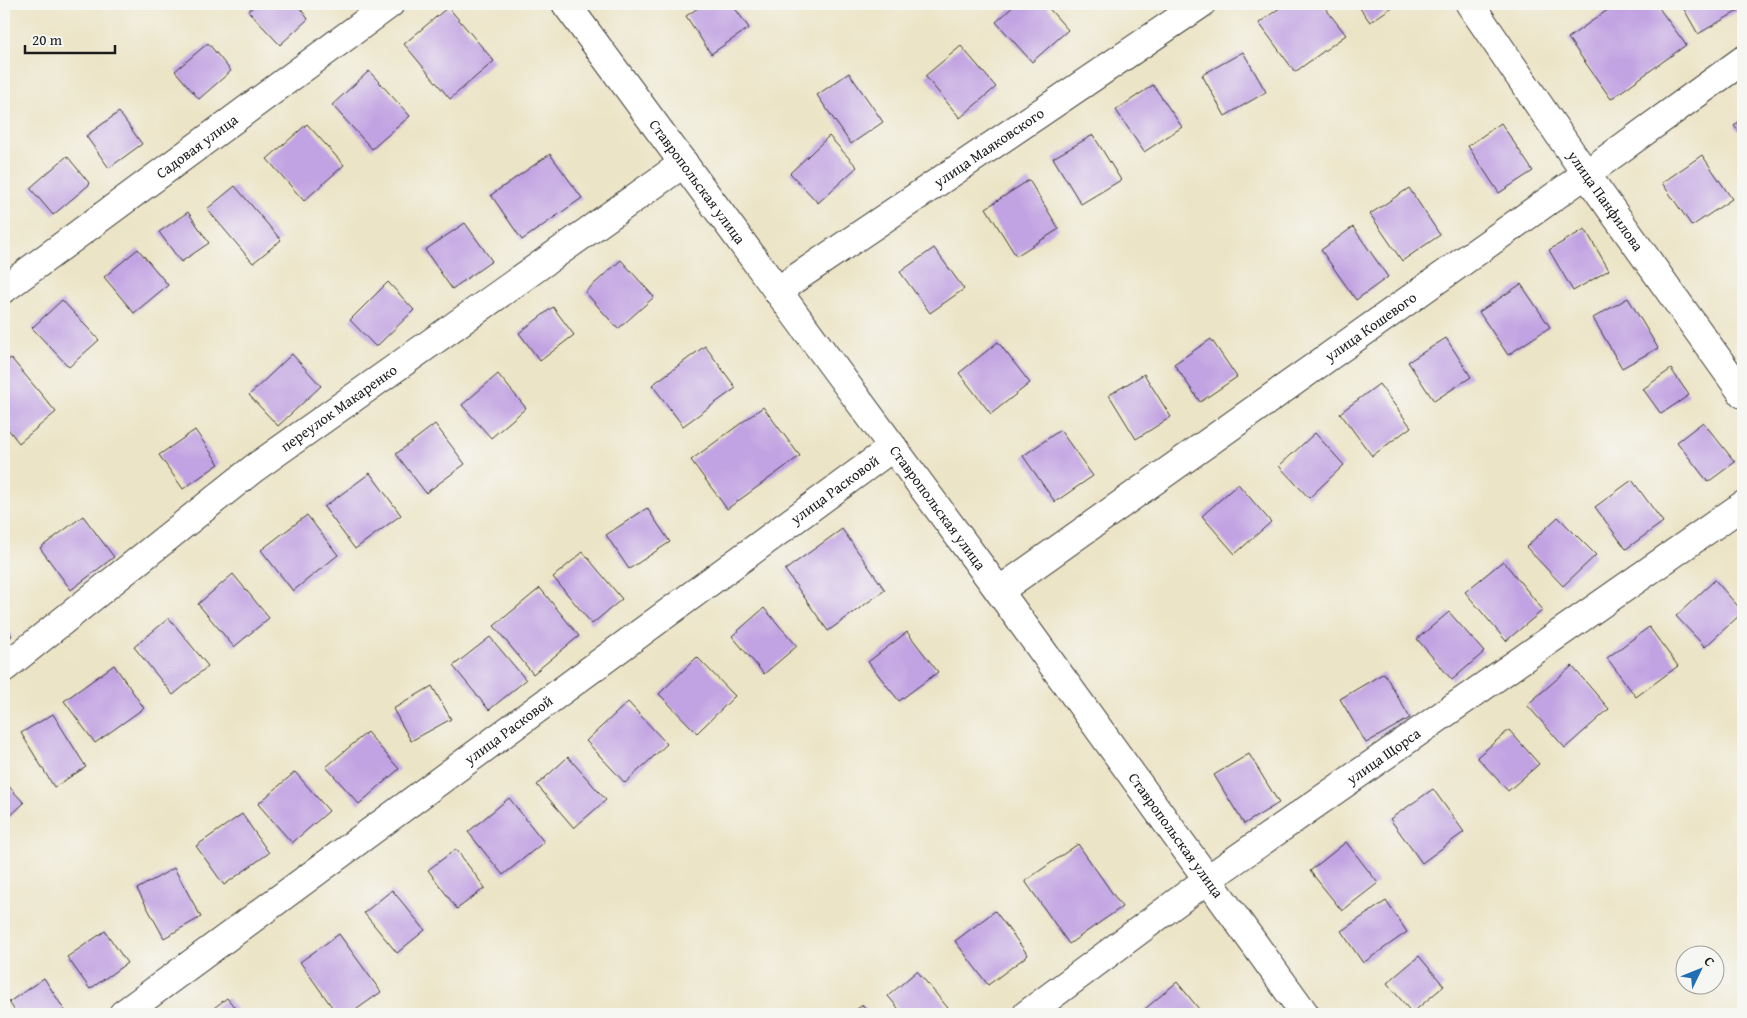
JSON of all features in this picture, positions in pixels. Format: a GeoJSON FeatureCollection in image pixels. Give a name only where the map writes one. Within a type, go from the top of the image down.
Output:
{"type":"FeatureCollection","features":[{"type":"Feature","properties":{"kind":"street","name":"Садовая улица"},"geometry":{"type":"LineString","coordinates":[[4,288],[390,4]]}},
{"type":"Feature","properties":{"kind":"street","name":"Ставропольская улица"},"geometry":{"type":"LineString","coordinates":[[566,4],[999,591],[1304,1014]]}},
{"type":"Feature","properties":{"kind":"street","name":"улица Маяковского"},"geometry":{"type":"LineString","coordinates":[[777,291],[1201,4]]}},
{"type":"Feature","properties":{"kind":"street","name":"улица Панфилова"},"geometry":{"type":"LineString","coordinates":[[1470,4],[1586,174],[1743,394]]}},
{"type":"Feature","properties":{"kind":"street","name":"улица Кошевого"},"geometry":{"type":"LineString","coordinates":[[999,591],[1586,174],[1743,60]]}},
{"type":"Feature","properties":{"kind":"street","name":"переулок Макаренко"},"geometry":{"type":"LineString","coordinates":[[4,668],[253,469],[684,163]]}},
{"type":"Feature","properties":{"kind":"street","name":"улица Расковой"},"geometry":{"type":"LineString","coordinates":[[123,1014],[893,446]]}},
{"type":"Feature","properties":{"kind":"street","name":"улица Щорса"},"geometry":{"type":"LineString","coordinates":[[1028,1014],[1208,879],[1743,505]]}},
{"type":"Feature","properties":{"kind":"building"},"geometry":{"type":"Polygon","coordinates":[[[257,4],[297,4],[308,19],[280,45],[248,11],[257,4]]]}},
{"type":"Feature","properties":{"kind":"building"},"geometry":{"type":"Polygon","coordinates":[[[704,4],[732,4],[749,28],[711,54],[686,16],[704,4]]]}},
{"type":"Feature","properties":{"kind":"building"},"geometry":{"type":"Polygon","coordinates":[[[1016,4],[1045,4],[1068,30],[1032,62],[996,22],[1016,4]]]}},
{"type":"Feature","properties":{"kind":"building"},"geometry":{"type":"Polygon","coordinates":[[[1285,4],[1322,4],[1346,35],[1295,72],[1259,23],[1285,4]]]}},
{"type":"Feature","properties":{"kind":"building"},"geometry":{"type":"Polygon","coordinates":[[[1357,4],[1397,4],[1370,22],[1357,4]]]}},
{"type":"Feature","properties":{"kind":"building"},"geometry":{"type":"Polygon","coordinates":[[[1616,4],[1656,4],[1686,45],[1611,99],[1568,38],[1616,4]]]}},
{"type":"Feature","properties":{"kind":"building"},"geometry":{"type":"Polygon","coordinates":[[[1681,4],[1743,4],[1743,8],[1698,34],[1681,4]]]}},
{"type":"Feature","properties":{"kind":"building"},"geometry":{"type":"Polygon","coordinates":[[[448,7],[494,61],[450,99],[404,44],[448,7]]]}},
{"type":"Feature","properties":{"kind":"building"},"geometry":{"type":"Polygon","coordinates":[[[208,43],[231,71],[199,99],[175,71],[208,43]]]}},
{"type":"Feature","properties":{"kind":"building"},"geometry":{"type":"Polygon","coordinates":[[[961,46],[996,87],[960,118],[925,76],[961,46]]]}},
{"type":"Feature","properties":{"kind":"building"},"geometry":{"type":"Polygon","coordinates":[[[1243,52],[1266,92],[1225,116],[1202,75],[1243,52]]]}},
{"type":"Feature","properties":{"kind":"building"},"geometry":{"type":"Polygon","coordinates":[[[369,71],[410,116],[372,149],[332,105],[369,71]]]}},
{"type":"Feature","properties":{"kind":"building"},"geometry":{"type":"Polygon","coordinates":[[[849,73],[883,122],[851,144],[817,95],[849,73]]]}},
{"type":"Feature","properties":{"kind":"building"},"geometry":{"type":"Polygon","coordinates":[[[1153,85],[1182,127],[1144,152],[1116,110],[1153,85]]]}},
{"type":"Feature","properties":{"kind":"building"},"geometry":{"type":"Polygon","coordinates":[[[119,112],[142,144],[109,168],[86,136],[119,112]]]}},
{"type":"Feature","properties":{"kind":"building"},"geometry":{"type":"Polygon","coordinates":[[[1743,118],[1743,136],[1734,126],[1743,118]]]}},
{"type":"Feature","properties":{"kind":"building"},"geometry":{"type":"Polygon","coordinates":[[[1501,123],[1533,171],[1499,193],[1468,146],[1501,123]]]}},
{"type":"Feature","properties":{"kind":"building"},"geometry":{"type":"Polygon","coordinates":[[[307,124],[344,165],[304,201],[267,159],[307,124]]]}},
{"type":"Feature","properties":{"kind":"building"},"geometry":{"type":"Polygon","coordinates":[[[1093,135],[1121,180],[1081,204],[1053,158],[1093,135]]]}},
{"type":"Feature","properties":{"kind":"building"},"geometry":{"type":"Polygon","coordinates":[[[829,136],[857,167],[818,203],[790,173],[829,136]]]}},
{"type":"Feature","properties":{"kind":"building"},"geometry":{"type":"Polygon","coordinates":[[[550,154],[582,198],[522,240],[491,195],[550,154]]]}},
{"type":"Feature","properties":{"kind":"building"},"geometry":{"type":"Polygon","coordinates":[[[1702,155],[1732,199],[1692,226],[1662,183],[1702,155]]]}},
{"type":"Feature","properties":{"kind":"building"},"geometry":{"type":"Polygon","coordinates":[[[67,156],[90,184],[53,215],[30,188],[67,156]]]}},
{"type":"Feature","properties":{"kind":"building"},"geometry":{"type":"Polygon","coordinates":[[[1029,180],[1059,229],[1016,256],[986,208],[1029,180]]]}},
{"type":"Feature","properties":{"kind":"building"},"geometry":{"type":"Polygon","coordinates":[[[235,186],[281,240],[253,263],[207,209],[235,186]]]}},
{"type":"Feature","properties":{"kind":"building"},"geometry":{"type":"Polygon","coordinates":[[[1409,188],[1440,235],[1402,261],[1370,214],[1409,188]]]}},
{"type":"Feature","properties":{"kind":"building"},"geometry":{"type":"Polygon","coordinates":[[[188,212],[209,243],[181,262],[159,232],[188,212]]]}},
{"type":"Feature","properties":{"kind":"building"},"geometry":{"type":"Polygon","coordinates":[[[465,223],[492,261],[452,289],[425,250],[465,223]]]}},
{"type":"Feature","properties":{"kind":"building"},"geometry":{"type":"Polygon","coordinates":[[[1353,227],[1388,277],[1356,300],[1321,250],[1353,227]]]}},
{"type":"Feature","properties":{"kind":"building"},"geometry":{"type":"Polygon","coordinates":[[[1585,229],[1609,270],[1573,291],[1549,250],[1585,229]]]}},
{"type":"Feature","properties":{"kind":"building"},"geometry":{"type":"Polygon","coordinates":[[[934,248],[964,289],[930,313],[900,272],[934,248]]]}},
{"type":"Feature","properties":{"kind":"building"},"geometry":{"type":"Polygon","coordinates":[[[138,249],[168,285],[134,313],[104,277],[138,249]]]}},
{"type":"Feature","properties":{"kind":"building"},"geometry":{"type":"Polygon","coordinates":[[[621,260],[654,297],[618,329],[585,292],[621,260]]]}},
{"type":"Feature","properties":{"kind":"building"},"geometry":{"type":"Polygon","coordinates":[[[388,282],[414,310],[376,347],[350,320],[388,282]]]}},
{"type":"Feature","properties":{"kind":"building"},"geometry":{"type":"Polygon","coordinates":[[[1521,284],[1550,327],[1508,355],[1479,312],[1521,284]]]}},
{"type":"Feature","properties":{"kind":"building"},"geometry":{"type":"Polygon","coordinates":[[[1628,298],[1658,348],[1622,368],[1593,318],[1628,298]]]}},
{"type":"Feature","properties":{"kind":"building"},"geometry":{"type":"Polygon","coordinates":[[[62,300],[99,340],[69,367],[32,328],[62,300]]]}},
{"type":"Feature","properties":{"kind":"building"},"geometry":{"type":"Polygon","coordinates":[[[553,307],[574,335],[540,361],[519,333],[553,307]]]}},
{"type":"Feature","properties":{"kind":"building"},"geometry":{"type":"Polygon","coordinates":[[[1446,338],[1471,377],[1434,401],[1408,362],[1446,338]]]}},
{"type":"Feature","properties":{"kind":"building"},"geometry":{"type":"Polygon","coordinates":[[[1211,339],[1237,377],[1200,402],[1174,364],[1211,339]]]}},
{"type":"Feature","properties":{"kind":"building"},"geometry":{"type":"Polygon","coordinates":[[[998,342],[1030,383],[991,414],[959,373],[998,342]]]}},
{"type":"Feature","properties":{"kind":"building"},"geometry":{"type":"Polygon","coordinates":[[[705,346],[736,388],[683,426],[652,385],[705,346]]]}},
{"type":"Feature","properties":{"kind":"building"},"geometry":{"type":"Polygon","coordinates":[[[292,354],[321,386],[278,426],[249,395],[292,354]]]}},
{"type":"Feature","properties":{"kind":"building"},"geometry":{"type":"Polygon","coordinates":[[[11,358],[56,412],[19,443],[4,424],[4,363],[11,358]]]}},
{"type":"Feature","properties":{"kind":"building"},"geometry":{"type":"Polygon","coordinates":[[[1671,369],[1689,395],[1661,414],[1643,389],[1671,369]]]}},
{"type":"Feature","properties":{"kind":"building"},"geometry":{"type":"Polygon","coordinates":[[[498,374],[526,408],[491,438],[462,405],[498,374]]]}},
{"type":"Feature","properties":{"kind":"building"},"geometry":{"type":"Polygon","coordinates":[[[1144,374],[1171,417],[1136,439],[1109,395],[1144,374]]]}},
{"type":"Feature","properties":{"kind":"building"},"geometry":{"type":"Polygon","coordinates":[[[1379,384],[1411,427],[1372,456],[1340,413],[1379,384]]]}},
{"type":"Feature","properties":{"kind":"building"},"geometry":{"type":"Polygon","coordinates":[[[763,407],[800,456],[727,509],[691,460],[763,407]]]}},
{"type":"Feature","properties":{"kind":"building"},"geometry":{"type":"Polygon","coordinates":[[[1703,422],[1735,462],[1708,482],[1677,442],[1703,422]]]}},
{"type":"Feature","properties":{"kind":"building"},"geometry":{"type":"Polygon","coordinates":[[[435,424],[465,464],[426,493],[396,454],[435,424]]]}},
{"type":"Feature","properties":{"kind":"building"},"geometry":{"type":"Polygon","coordinates":[[[195,430],[219,464],[183,489],[159,455],[195,430]]]}},
{"type":"Feature","properties":{"kind":"building"},"geometry":{"type":"Polygon","coordinates":[[[1060,430],[1093,476],[1055,502],[1023,456],[1060,430]]]}},
{"type":"Feature","properties":{"kind":"building"},"geometry":{"type":"Polygon","coordinates":[[[1315,433],[1344,465],[1309,498],[1279,466],[1315,433]]]}},
{"type":"Feature","properties":{"kind":"building"},"geometry":{"type":"Polygon","coordinates":[[[370,473],[401,515],[355,549],[324,507],[370,473]]]}},
{"type":"Feature","properties":{"kind":"building"},"geometry":{"type":"Polygon","coordinates":[[[1632,480],[1663,522],[1626,549],[1595,507],[1632,480]]]}},
{"type":"Feature","properties":{"kind":"building"},"geometry":{"type":"Polygon","coordinates":[[[1238,484],[1271,522],[1235,554],[1202,516],[1238,484]]]}},
{"type":"Feature","properties":{"kind":"building"},"geometry":{"type":"Polygon","coordinates":[[[647,508],[670,542],[629,569],[606,535],[647,508]]]}},
{"type":"Feature","properties":{"kind":"building"},"geometry":{"type":"Polygon","coordinates":[[[307,515],[338,555],[293,591],[261,550],[307,515]]]}},
{"type":"Feature","properties":{"kind":"building"},"geometry":{"type":"Polygon","coordinates":[[[83,516],[114,557],[71,590],[40,548],[83,516]]]}},
{"type":"Feature","properties":{"kind":"building"},"geometry":{"type":"Polygon","coordinates":[[[1558,517],[1596,555],[1563,586],[1526,547],[1558,517]]]}},
{"type":"Feature","properties":{"kind":"building"},"geometry":{"type":"Polygon","coordinates":[[[842,529],[885,590],[828,631],[785,570],[842,529]]]}},
{"type":"Feature","properties":{"kind":"building"},"geometry":{"type":"Polygon","coordinates":[[[583,552],[622,599],[592,624],[553,577],[583,552]]]}},
{"type":"Feature","properties":{"kind":"building"},"geometry":{"type":"Polygon","coordinates":[[[1503,561],[1543,610],[1506,641],[1465,592],[1503,561]]]}},
{"type":"Feature","properties":{"kind":"building"},"geometry":{"type":"Polygon","coordinates":[[[233,574],[269,618],[234,647],[198,604],[233,574]]]}},
{"type":"Feature","properties":{"kind":"building"},"geometry":{"type":"Polygon","coordinates":[[[1715,580],[1743,612],[1705,647],[1676,616],[1715,580]]]}},
{"type":"Feature","properties":{"kind":"building"},"geometry":{"type":"Polygon","coordinates":[[[540,588],[579,636],[533,674],[494,626],[540,588]]]}},
{"type":"Feature","properties":{"kind":"building"},"geometry":{"type":"Polygon","coordinates":[[[764,608],[797,646],[764,674],[732,636],[764,608]]]}},
{"type":"Feature","properties":{"kind":"building"},"geometry":{"type":"Polygon","coordinates":[[[1449,612],[1484,652],[1452,680],[1417,639],[1449,612]]]}},
{"type":"Feature","properties":{"kind":"building"},"geometry":{"type":"Polygon","coordinates":[[[169,618],[208,666],[173,695],[134,647],[169,618]]]}},
{"type":"Feature","properties":{"kind":"building"},"geometry":{"type":"Polygon","coordinates":[[[4,623],[12,636],[4,641],[4,623]]]}},
{"type":"Feature","properties":{"kind":"building"},"geometry":{"type":"Polygon","coordinates":[[[1649,627],[1678,666],[1636,697],[1607,658],[1649,627]]]}},
{"type":"Feature","properties":{"kind":"building"},"geometry":{"type":"Polygon","coordinates":[[[907,632],[938,672],[899,701],[868,662],[907,632]]]}},
{"type":"Feature","properties":{"kind":"building"},"geometry":{"type":"Polygon","coordinates":[[[490,637],[526,680],[489,710],[453,666],[490,637]]]}},
{"type":"Feature","properties":{"kind":"building"},"geometry":{"type":"Polygon","coordinates":[[[697,657],[735,696],[697,733],[659,694],[697,657]]]}},
{"type":"Feature","properties":{"kind":"building"},"geometry":{"type":"Polygon","coordinates":[[[114,665],[144,708],[95,743],[64,701],[114,665]]]}},
{"type":"Feature","properties":{"kind":"building"},"geometry":{"type":"Polygon","coordinates":[[[1572,666],[1609,709],[1565,748],[1527,705],[1572,666]]]}},
{"type":"Feature","properties":{"kind":"building"},"geometry":{"type":"Polygon","coordinates":[[[1384,673],[1410,718],[1366,743],[1340,699],[1384,673]]]}},
{"type":"Feature","properties":{"kind":"building"},"geometry":{"type":"Polygon","coordinates":[[[432,686],[451,719],[411,741],[393,709],[432,686]]]}},
{"type":"Feature","properties":{"kind":"building"},"geometry":{"type":"Polygon","coordinates":[[[628,702],[667,744],[625,783],[586,741],[628,702]]]}},
{"type":"Feature","properties":{"kind":"building"},"geometry":{"type":"Polygon","coordinates":[[[53,714],[86,767],[54,787],[21,733],[53,714]]]}},
{"type":"Feature","properties":{"kind":"building"},"geometry":{"type":"Polygon","coordinates":[[[1509,730],[1539,764],[1508,791],[1477,757],[1509,730]]]}},
{"type":"Feature","properties":{"kind":"building"},"geometry":{"type":"Polygon","coordinates":[[[367,732],[399,769],[359,804],[326,767],[367,732]]]}},
{"type":"Feature","properties":{"kind":"building"},"geometry":{"type":"Polygon","coordinates":[[[1249,754],[1279,803],[1244,824],[1214,775],[1249,754]]]}},
{"type":"Feature","properties":{"kind":"building"},"geometry":{"type":"Polygon","coordinates":[[[568,757],[606,800],[574,828],[537,785],[568,757]]]}},
{"type":"Feature","properties":{"kind":"building"},"geometry":{"type":"Polygon","coordinates":[[[295,772],[329,811],[292,843],[258,804],[295,772]]]}},
{"type":"Feature","properties":{"kind":"building"},"geometry":{"type":"Polygon","coordinates":[[[4,781],[24,803],[4,822],[4,781]]]}},
{"type":"Feature","properties":{"kind":"building"},"geometry":{"type":"Polygon","coordinates":[[[1433,789],[1464,832],[1422,863],[1390,819],[1433,789]]]}},
{"type":"Feature","properties":{"kind":"building"},"geometry":{"type":"Polygon","coordinates":[[[509,798],[544,842],[503,875],[468,832],[509,798]]]}},
{"type":"Feature","properties":{"kind":"building"},"geometry":{"type":"Polygon","coordinates":[[[242,814],[269,853],[224,885],[196,846],[242,814]]]}},
{"type":"Feature","properties":{"kind":"building"},"geometry":{"type":"Polygon","coordinates":[[[1346,842],[1378,883],[1342,911],[1310,871],[1346,842]]]}},
{"type":"Feature","properties":{"kind":"building"},"geometry":{"type":"Polygon","coordinates":[[[1078,844],[1122,907],[1069,944],[1025,881],[1078,844]]]}},
{"type":"Feature","properties":{"kind":"building"},"geometry":{"type":"Polygon","coordinates":[[[456,849],[485,888],[457,909],[428,870],[456,849]]]}},
{"type":"Feature","properties":{"kind":"building"},"geometry":{"type":"Polygon","coordinates":[[[174,868],[201,917],[164,938],[137,889],[174,868]]]}},
{"type":"Feature","properties":{"kind":"building"},"geometry":{"type":"Polygon","coordinates":[[[392,890],[425,930],[397,953],[364,913],[392,890]]]}},
{"type":"Feature","properties":{"kind":"building"},"geometry":{"type":"Polygon","coordinates":[[[1386,901],[1407,932],[1363,963],[1341,931],[1386,901]]]}},
{"type":"Feature","properties":{"kind":"building"},"geometry":{"type":"Polygon","coordinates":[[[995,911],[1028,955],[988,985],[955,941],[995,911]]]}},
{"type":"Feature","properties":{"kind":"building"},"geometry":{"type":"Polygon","coordinates":[[[105,931],[127,963],[90,989],[67,957],[105,931]]]}},
{"type":"Feature","properties":{"kind":"building"},"geometry":{"type":"Polygon","coordinates":[[[339,934],[381,992],[350,1014],[337,1014],[300,962],[339,934]]]}},
{"type":"Feature","properties":{"kind":"building"},"geometry":{"type":"Polygon","coordinates":[[[1419,956],[1444,986],[1412,1013],[1387,983],[1419,956]]]}},
{"type":"Feature","properties":{"kind":"building"},"geometry":{"type":"Polygon","coordinates":[[[917,971],[953,1014],[903,1014],[888,996],[917,971]]]}},
{"type":"Feature","properties":{"kind":"building"},"geometry":{"type":"Polygon","coordinates":[[[44,978],[67,1014],[17,1014],[9,1002],[44,978]]]}},
{"type":"Feature","properties":{"kind":"building"},"geometry":{"type":"Polygon","coordinates":[[[1177,982],[1203,1014],[1139,1014],[1177,982]]]}},
{"type":"Feature","properties":{"kind":"building"},"geometry":{"type":"Polygon","coordinates":[[[227,998],[240,1014],[206,1014],[227,998]]]}},
{"type":"Feature","properties":{"kind":"building"},"geometry":{"type":"Polygon","coordinates":[[[863,1005],[869,1014],[849,1014],[863,1005]]]}}]}
